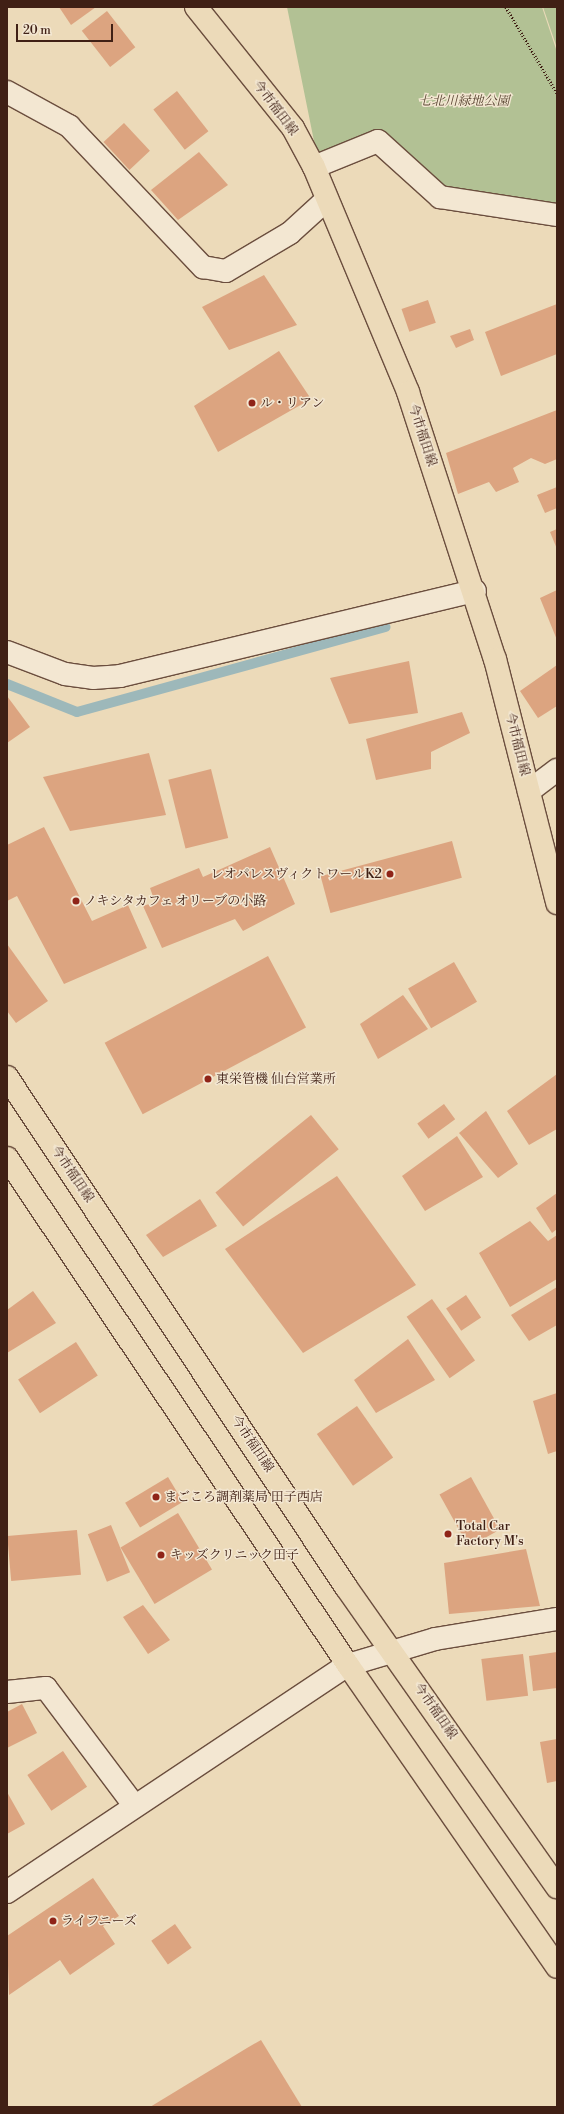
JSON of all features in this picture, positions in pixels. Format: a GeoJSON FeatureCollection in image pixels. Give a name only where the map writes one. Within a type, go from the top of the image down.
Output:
{"type":"FeatureCollection","features":[{"type":"Feature","properties":{"kind":"main road","name":"今市福田線"},"geometry":{"type":"LineString","coordinates":[[196,7],[293,128],[314,167],[325,201],[408,392],[475,591],[529,791],[557,904]]}},
{"type":"Feature","properties":{"kind":"main road","name":"今市福田線"},"geometry":{"type":"LineString","coordinates":[[7,1076],[391,1650],[557,1886]]}},
{"type":"Feature","properties":{"kind":"main road"},"geometry":{"type":"LineString","coordinates":[[7,1158],[348,1665],[557,1967]]}},
{"type":"Feature","properties":{"kind":"street"},"geometry":{"type":"LineString","coordinates":[[7,92],[69,126],[203,267],[226,271],[290,233],[325,201]]}},
{"type":"Feature","properties":{"kind":"street"},"geometry":{"type":"LineString","coordinates":[[314,167],[378,141],[440,197],[557,215]]}},
{"type":"Feature","properties":{"kind":"street"},"geometry":{"type":"LineString","coordinates":[[7,652],[64,674],[93,678],[120,676],[475,591]]}},
{"type":"Feature","properties":{"kind":"street"},"geometry":{"type":"LineString","coordinates":[[529,791],[557,770]]}},
{"type":"Feature","properties":{"kind":"street"},"geometry":{"type":"LineString","coordinates":[[7,1892],[134,1805],[348,1665],[391,1650],[434,1639],[557,1618]]}},
{"type":"Feature","properties":{"kind":"street"},"geometry":{"type":"LineString","coordinates":[[7,1692],[46,1688],[134,1805]]}},
{"type":"Feature","properties":{"kind":"path"},"geometry":{"type":"LineString","coordinates":[[506,7],[557,93]]}},
{"type":"Feature","properties":{"kind":"green space","name":"七北川緑地公園"},"geometry":{"type":"Polygon","coordinates":[[[287,7],[542,7],[557,52],[557,218],[440,197],[364,144],[318,161],[287,7]]]}},
{"type":"Feature","properties":{"kind":"green space"},"geometry":{"type":"Polygon","coordinates":[[[543,7],[557,7],[557,48],[543,7]]]}},
{"type":"Feature","properties":{"kind":"building"},"geometry":{"type":"Polygon","coordinates":[[[59,7],[96,7],[71,25],[59,7]]]}},
{"type":"Feature","properties":{"kind":"building"},"geometry":{"type":"Polygon","coordinates":[[[107,11],[135,47],[110,67],[82,31],[107,11]]]}},
{"type":"Feature","properties":{"kind":"building"},"geometry":{"type":"Polygon","coordinates":[[[177,91],[208,131],[185,150],[153,109],[177,91]]]}},
{"type":"Feature","properties":{"kind":"building"},"geometry":{"type":"Polygon","coordinates":[[[124,123],[150,151],[129,170],[104,142],[124,123]]]}},
{"type":"Feature","properties":{"kind":"building"},"geometry":{"type":"Polygon","coordinates":[[[199,152],[228,185],[178,220],[151,190],[199,152]]]}},
{"type":"Feature","properties":{"kind":"building"},"geometry":{"type":"Polygon","coordinates":[[[264,275],[297,325],[229,350],[202,307],[264,275]]]}},
{"type":"Feature","properties":{"kind":"building"},"geometry":{"type":"Polygon","coordinates":[[[428,300],[436,323],[409,332],[402,309],[428,300]]]}},
{"type":"Feature","properties":{"kind":"building"},"geometry":{"type":"Polygon","coordinates":[[[557,304],[557,354],[501,376],[485,332],[557,304]]]}},
{"type":"Feature","properties":{"kind":"building"},"geometry":{"type":"Polygon","coordinates":[[[470,329],[474,340],[456,348],[450,336],[470,329]]]}},
{"type":"Feature","properties":{"kind":"building","name":"ル・リアン"},"geometry":{"type":"Polygon","coordinates":[[[279,351],[311,399],[218,452],[194,406],[279,351]]]}},
{"type":"Feature","properties":{"kind":"building"},"geometry":{"type":"Polygon","coordinates":[[[557,410],[557,459],[545,464],[531,458],[513,468],[519,482],[496,492],[489,482],[458,494],[446,453],[557,410]]]}},
{"type":"Feature","properties":{"kind":"building"},"geometry":{"type":"Polygon","coordinates":[[[557,487],[557,508],[545,513],[537,495],[557,487]]]}},
{"type":"Feature","properties":{"kind":"building"},"geometry":{"type":"Polygon","coordinates":[[[557,529],[557,549],[550,532],[557,529]]]}},
{"type":"Feature","properties":{"kind":"building"},"geometry":{"type":"Polygon","coordinates":[[[557,590],[557,640],[540,598],[557,590]]]}},
{"type":"Feature","properties":{"kind":"building"},"geometry":{"type":"Polygon","coordinates":[[[409,661],[418,713],[349,724],[330,678],[409,661]]]}},
{"type":"Feature","properties":{"kind":"building"},"geometry":{"type":"Polygon","coordinates":[[[557,665],[557,706],[538,718],[520,691],[557,665]]]}},
{"type":"Feature","properties":{"kind":"building"},"geometry":{"type":"Polygon","coordinates":[[[7,696],[30,727],[7,743],[7,696]]]}},
{"type":"Feature","properties":{"kind":"building"},"geometry":{"type":"Polygon","coordinates":[[[462,712],[470,733],[431,752],[431,769],[376,780],[366,739],[462,712]]]}},
{"type":"Feature","properties":{"kind":"building"},"geometry":{"type":"Polygon","coordinates":[[[149,753],[166,815],[70,831],[43,777],[149,753]]]}},
{"type":"Feature","properties":{"kind":"building"},"geometry":{"type":"Polygon","coordinates":[[[211,769],[228,838],[185,849],[168,780],[211,769]]]}},
{"type":"Feature","properties":{"kind":"building"},"geometry":{"type":"Polygon","coordinates":[[[44,827],[92,921],[128,905],[147,948],[64,984],[17,896],[7,901],[7,845],[44,827]]]}},
{"type":"Feature","properties":{"kind":"building","name":"レオパレスヴィクトワールK2"},"geometry":{"type":"Polygon","coordinates":[[[452,841],[462,878],[330,913],[321,876],[452,841]]]}},
{"type":"Feature","properties":{"kind":"building"},"geometry":{"type":"Polygon","coordinates":[[[270,847],[295,904],[243,931],[235,919],[162,948],[143,906],[155,902],[150,888],[199,868],[203,877],[270,847]]]}},
{"type":"Feature","properties":{"kind":"building"},"geometry":{"type":"Polygon","coordinates":[[[7,944],[48,1001],[16,1023],[7,1011],[7,944]]]}},
{"type":"Feature","properties":{"kind":"building"},"geometry":{"type":"Polygon","coordinates":[[[268,956],[306,1028],[143,1114],[105,1043],[268,956]]]}},
{"type":"Feature","properties":{"kind":"building"},"geometry":{"type":"Polygon","coordinates":[[[454,962],[477,1002],[431,1028],[408,988],[454,962]]]}},
{"type":"Feature","properties":{"kind":"building"},"geometry":{"type":"Polygon","coordinates":[[[403,995],[428,1029],[378,1059],[360,1024],[403,995]]]}},
{"type":"Feature","properties":{"kind":"building"},"geometry":{"type":"Polygon","coordinates":[[[557,1074],[557,1129],[529,1145],[507,1111],[557,1074]]]}},
{"type":"Feature","properties":{"kind":"building"},"geometry":{"type":"Polygon","coordinates":[[[444,1104],[455,1119],[428,1139],[417,1123],[444,1104]]]}},
{"type":"Feature","properties":{"kind":"building"},"geometry":{"type":"Polygon","coordinates":[[[486,1111],[518,1164],[498,1178],[459,1133],[486,1111]]]}},
{"type":"Feature","properties":{"kind":"building"},"geometry":{"type":"Polygon","coordinates":[[[311,1115],[339,1149],[243,1227],[215,1192],[311,1115]]]}},
{"type":"Feature","properties":{"kind":"building"},"geometry":{"type":"Polygon","coordinates":[[[457,1136],[483,1177],[425,1211],[402,1176],[457,1136]]]}},
{"type":"Feature","properties":{"kind":"building"},"geometry":{"type":"Polygon","coordinates":[[[337,1176],[416,1285],[303,1353],[225,1249],[337,1176]]]}},
{"type":"Feature","properties":{"kind":"building"},"geometry":{"type":"Polygon","coordinates":[[[557,1193],[557,1229],[552,1233],[536,1208],[557,1193]]]}},
{"type":"Feature","properties":{"kind":"building"},"geometry":{"type":"Polygon","coordinates":[[[200,1199],[217,1226],[163,1257],[146,1235],[200,1199]]]}},
{"type":"Feature","properties":{"kind":"building"},"geometry":{"type":"Polygon","coordinates":[[[530,1221],[548,1241],[557,1235],[557,1279],[510,1307],[479,1253],[530,1221]]]}},
{"type":"Feature","properties":{"kind":"building"},"geometry":{"type":"Polygon","coordinates":[[[557,1287],[557,1325],[529,1341],[511,1315],[557,1287]]]}},
{"type":"Feature","properties":{"kind":"building"},"geometry":{"type":"Polygon","coordinates":[[[33,1291],[56,1323],[7,1353],[7,1310],[33,1291]]]}},
{"type":"Feature","properties":{"kind":"building"},"geometry":{"type":"Polygon","coordinates":[[[466,1295],[481,1317],[461,1331],[446,1308],[466,1295]]]}},
{"type":"Feature","properties":{"kind":"building"},"geometry":{"type":"Polygon","coordinates":[[[432,1299],[475,1360],[450,1378],[407,1317],[432,1299]]]}},
{"type":"Feature","properties":{"kind":"building"},"geometry":{"type":"Polygon","coordinates":[[[408,1339],[435,1380],[376,1413],[354,1380],[408,1339]]]}},
{"type":"Feature","properties":{"kind":"building"},"geometry":{"type":"Polygon","coordinates":[[[76,1342],[98,1376],[40,1413],[18,1380],[76,1342]]]}},
{"type":"Feature","properties":{"kind":"building"},"geometry":{"type":"Polygon","coordinates":[[[557,1393],[557,1451],[548,1454],[533,1401],[557,1393]]]}},
{"type":"Feature","properties":{"kind":"building"},"geometry":{"type":"Polygon","coordinates":[[[357,1406],[393,1458],[353,1486],[317,1434],[357,1406]]]}},
{"type":"Feature","properties":{"kind":"building"},"geometry":{"type":"Polygon","coordinates":[[[168,1477],[183,1502],[140,1528],[125,1503],[168,1477]]]}},
{"type":"Feature","properties":{"kind":"building"},"geometry":{"type":"Polygon","coordinates":[[[471,1477],[500,1529],[469,1547],[440,1494],[471,1477]]]}},
{"type":"Feature","properties":{"kind":"building"},"geometry":{"type":"Polygon","coordinates":[[[178,1513],[212,1570],[155,1604],[121,1548],[178,1513]]]}},
{"type":"Feature","properties":{"kind":"building"},"geometry":{"type":"Polygon","coordinates":[[[111,1525],[130,1572],[107,1582],[88,1534],[111,1525]]]}},
{"type":"Feature","properties":{"kind":"building"},"geometry":{"type":"Polygon","coordinates":[[[77,1530],[81,1575],[11,1581],[7,1536],[77,1530]]]}},
{"type":"Feature","properties":{"kind":"building"},"geometry":{"type":"Polygon","coordinates":[[[526,1549],[540,1606],[449,1614],[444,1563],[526,1549]]]}},
{"type":"Feature","properties":{"kind":"building"},"geometry":{"type":"Polygon","coordinates":[[[143,1605],[170,1640],[148,1654],[123,1617],[143,1605]]]}},
{"type":"Feature","properties":{"kind":"building"},"geometry":{"type":"Polygon","coordinates":[[[557,1652],[557,1688],[533,1691],[529,1656],[557,1652]]]}},
{"type":"Feature","properties":{"kind":"building"},"geometry":{"type":"Polygon","coordinates":[[[523,1654],[528,1696],[486,1701],[481,1659],[523,1654]]]}},
{"type":"Feature","properties":{"kind":"building"},"geometry":{"type":"Polygon","coordinates":[[[22,1704],[37,1733],[7,1748],[7,1712],[22,1704]]]}},
{"type":"Feature","properties":{"kind":"building"},"geometry":{"type":"Polygon","coordinates":[[[557,1739],[557,1781],[547,1783],[540,1742],[557,1739]]]}},
{"type":"Feature","properties":{"kind":"building"},"geometry":{"type":"Polygon","coordinates":[[[63,1751],[87,1787],[51,1811],[27,1775],[63,1751]]]}},
{"type":"Feature","properties":{"kind":"building"},"geometry":{"type":"Polygon","coordinates":[[[7,1792],[25,1824],[7,1834],[7,1792]]]}},
{"type":"Feature","properties":{"kind":"building"},"geometry":{"type":"Polygon","coordinates":[[[93,1878],[119,1916],[103,1926],[115,1944],[70,1975],[60,1960],[9,1995],[7,1936],[93,1878]]]}},
{"type":"Feature","properties":{"kind":"building"},"geometry":{"type":"Polygon","coordinates":[[[175,1924],[192,1948],[168,1964],[151,1941],[175,1924]]]}},
{"type":"Feature","properties":{"kind":"building"},"geometry":{"type":"Polygon","coordinates":[[[261,2040],[302,2107],[150,2107],[247,2048],[261,2040]]]}},
{"type":"Feature","properties":{"kind":"waterway"},"geometry":{"type":"LineString","coordinates":[[7,684],[77,712],[385,627]]}},
{"type":"Feature","properties":{"kind":"place","name":"ル・リアン"},"geometry":{"type":"Point","coordinates":[252,403]}},
{"type":"Feature","properties":{"kind":"place","name":"レオパレスヴィクトワールK2"},"geometry":{"type":"Point","coordinates":[390,874]}},
{"type":"Feature","properties":{"kind":"place","name":"ノキシタカフェ オリーブの小路"},"geometry":{"type":"Point","coordinates":[76,901]}},
{"type":"Feature","properties":{"kind":"place","name":"東栄管機 仙台営業所"},"geometry":{"type":"Point","coordinates":[208,1079]}},
{"type":"Feature","properties":{"kind":"place","name":"まごころ調剤薬局 田子西店"},"geometry":{"type":"Point","coordinates":[156,1497]}},
{"type":"Feature","properties":{"kind":"place","name":"Total Car Factory M's"},"geometry":{"type":"Point","coordinates":[448,1534]}},
{"type":"Feature","properties":{"kind":"place","name":"キッズクリニック田子"},"geometry":{"type":"Point","coordinates":[161,1555]}},
{"type":"Feature","properties":{"kind":"place","name":"ライフニーズ"},"geometry":{"type":"Point","coordinates":[53,1921]}}]}
